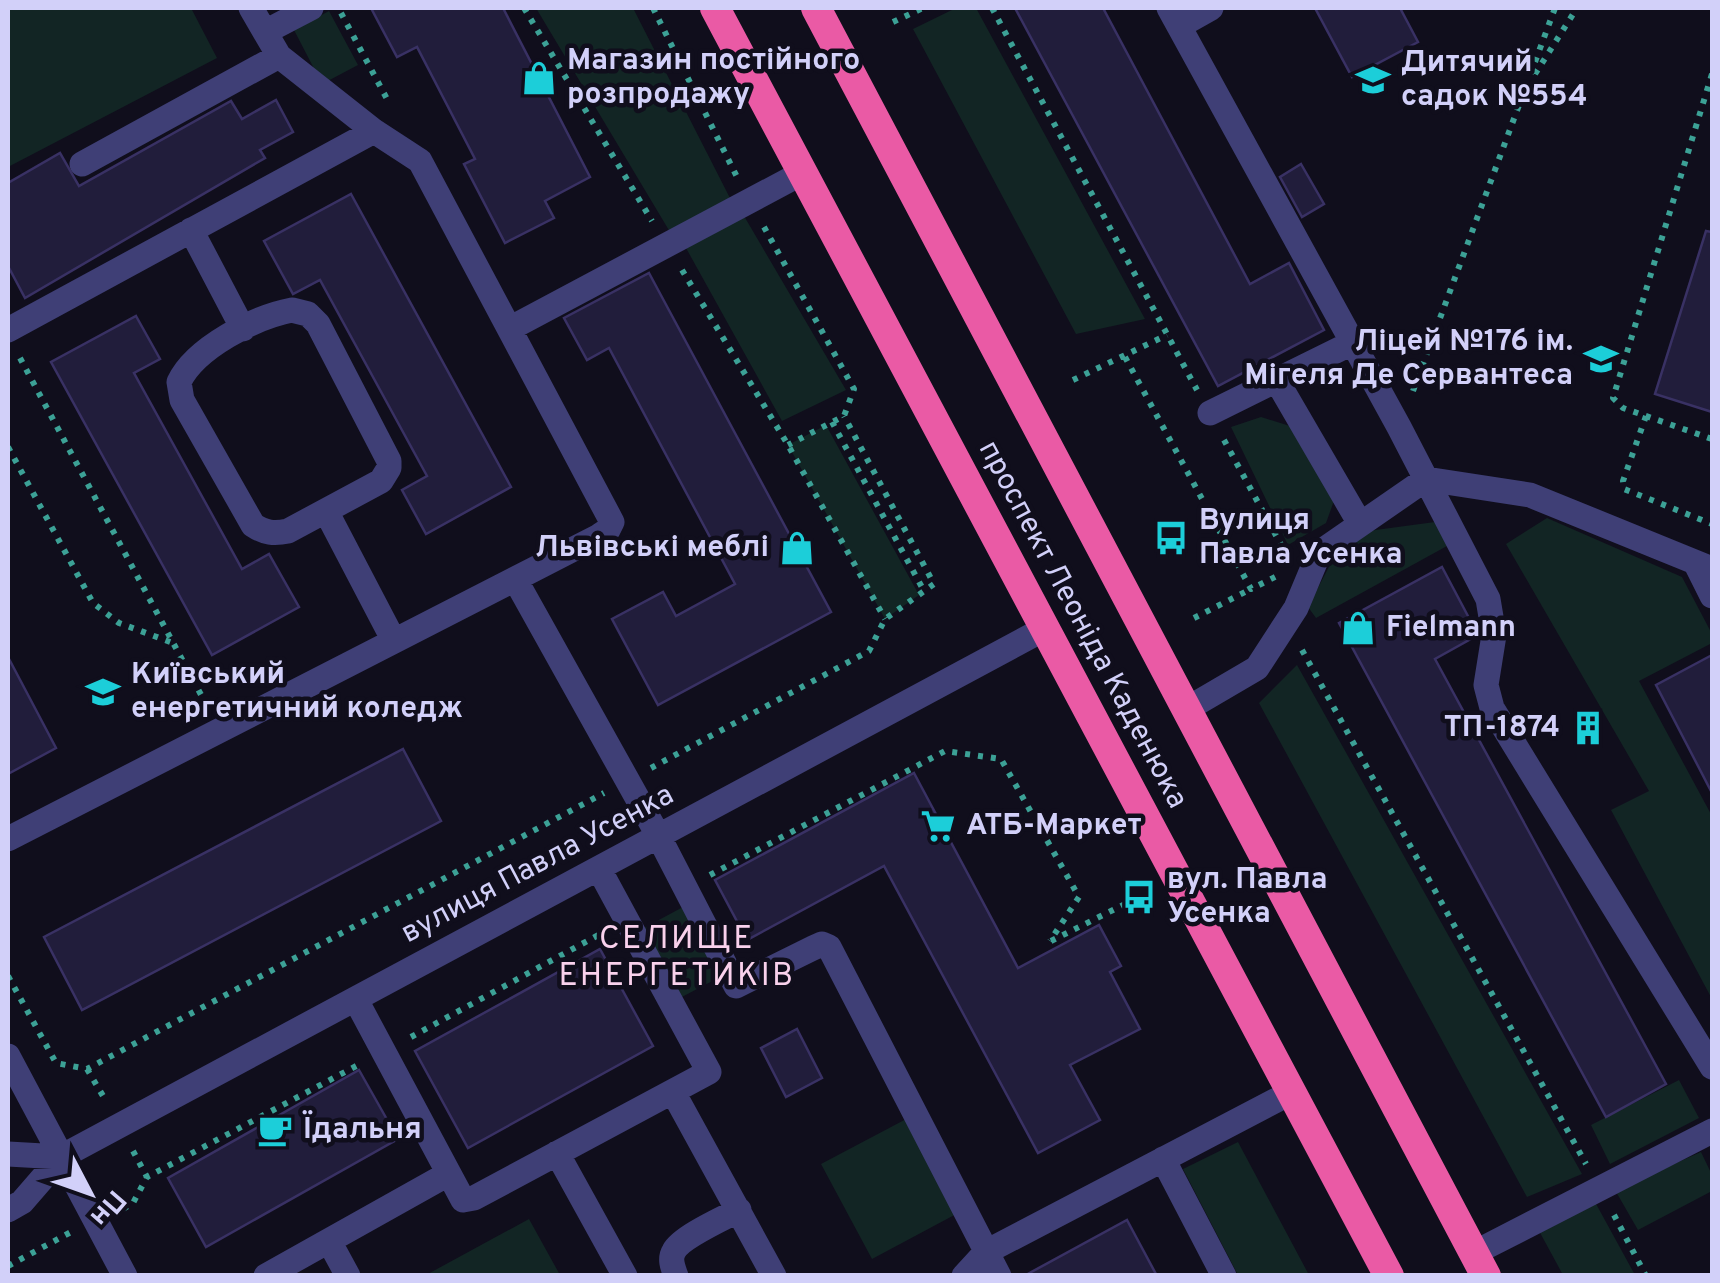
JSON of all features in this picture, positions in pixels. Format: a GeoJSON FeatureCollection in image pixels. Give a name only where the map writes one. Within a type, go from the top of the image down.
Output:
{"type":"FeatureCollection","features":[{"type":"Feature","properties":{"kind":"highway","name":"проспект Леоніда Каденюка"},"geometry":{"type":"LineString","coordinates":[[714,8],[1390,1276]]}},
{"type":"Feature","properties":{"kind":"highway","name":"проспект Леоніда Каденюка"},"geometry":{"type":"LineString","coordinates":[[816,8],[1480,1264]]}},
{"type":"Feature","properties":{"kind":"street"},"geometry":{"type":"LineString","coordinates":[[8,840],[599,536],[612,522],[420,161],[374,131],[279,56],[251,8]]}},
{"type":"Feature","properties":{"kind":"street"},"geometry":{"type":"LineString","coordinates":[[265,32],[312,8]]}},
{"type":"Feature","properties":{"kind":"street"},"geometry":{"type":"LineString","coordinates":[[1211,8],[1174,17],[1399,427],[1492,610],[1494,634],[1486,685],[1492,708],[1712,1068]]}},
{"type":"Feature","properties":{"kind":"street"},"geometry":{"type":"LineString","coordinates":[[82,164],[279,56]]}},
{"type":"Feature","properties":{"kind":"street"},"geometry":{"type":"LineString","coordinates":[[12,341],[192,230],[374,131]]}},
{"type":"Feature","properties":{"kind":"street"},"geometry":{"type":"LineString","coordinates":[[510,328],[802,173]]}},
{"type":"Feature","properties":{"kind":"street"},"geometry":{"type":"LineString","coordinates":[[192,230],[244,328]]}},
{"type":"Feature","properties":{"kind":"street"},"geometry":{"type":"LineString","coordinates":[[278,312],[308,314],[318,324],[389,461],[390,468],[382,481],[326,511],[288,531],[263,532],[254,525],[182,400],[179,382],[196,356],[278,312]]}},
{"type":"Feature","properties":{"kind":"street"},"geometry":{"type":"LineString","coordinates":[[1210,414],[1352,343]]}},
{"type":"Feature","properties":{"kind":"street"},"geometry":{"type":"LineString","coordinates":[[1277,380],[1359,522]]}},
{"type":"Feature","properties":{"kind":"street"},"geometry":{"type":"LineString","coordinates":[[1187,709],[1257,668],[1286,623],[1319,553],[1426,479],[1530,495],[1704,565],[1712,596]]}},
{"type":"Feature","properties":{"kind":"street"},"geometry":{"type":"LineString","coordinates":[[326,511],[394,641]]}},
{"type":"Feature","properties":{"kind":"street"},"geometry":{"type":"LineString","coordinates":[[515,579],[659,837],[736,986],[822,944],[828,948],[999,1276]]}},
{"type":"Feature","properties":{"kind":"street","name":"вулиця Павла Усенка"},"geometry":{"type":"LineString","coordinates":[[8,1210],[22,1202],[61,1156],[1044,629]]}},
{"type":"Feature","properties":{"kind":"street"},"geometry":{"type":"LineString","coordinates":[[356,1000],[460,1196],[468,1201],[673,1092],[709,1072],[599,869]]}},
{"type":"Feature","properties":{"kind":"street"},"geometry":{"type":"LineString","coordinates":[[8,1056],[125,1276]]}},
{"type":"Feature","properties":{"kind":"street"},"geometry":{"type":"LineString","coordinates":[[673,1092],[774,1276]]}},
{"type":"Feature","properties":{"kind":"street"},"geometry":{"type":"LineString","coordinates":[[964,1276],[986,1252],[1292,1092]]}},
{"type":"Feature","properties":{"kind":"street"},"geometry":{"type":"LineString","coordinates":[[1480,1264],[1600,1189],[1712,1131]]}},
{"type":"Feature","properties":{"kind":"street"},"geometry":{"type":"LineString","coordinates":[[558,1153],[625,1276]]}},
{"type":"Feature","properties":{"kind":"street"},"geometry":{"type":"LineString","coordinates":[[8,1154],[61,1156]]}},
{"type":"Feature","properties":{"kind":"street"},"geometry":{"type":"LineString","coordinates":[[1163,1159],[1224,1276]]}},
{"type":"Feature","properties":{"kind":"street"},"geometry":{"type":"LineString","coordinates":[[266,1276],[448,1174]]}},
{"type":"Feature","properties":{"kind":"street"},"geometry":{"type":"LineString","coordinates":[[676,1276],[672,1264],[674,1250],[684,1240],[738,1210]]}},
{"type":"Feature","properties":{"kind":"street"},"geometry":{"type":"LineString","coordinates":[[329,1240],[348,1276]]}},
{"type":"Feature","properties":{"kind":"path"},"geometry":{"type":"LineString","coordinates":[[338,8],[393,110]]}},
{"type":"Feature","properties":{"kind":"path"},"geometry":{"type":"LineString","coordinates":[[524,8],[788,446],[885,619]]}},
{"type":"Feature","properties":{"kind":"path"},"geometry":{"type":"LineString","coordinates":[[653,8],[749,201],[854,389],[844,416],[788,446]]}},
{"type":"Feature","properties":{"kind":"path"},"geometry":{"type":"LineString","coordinates":[[893,22],[923,8]]}},
{"type":"Feature","properties":{"kind":"path"},"geometry":{"type":"LineString","coordinates":[[992,8],[1294,568]]}},
{"type":"Feature","properties":{"kind":"path"},"geometry":{"type":"LineString","coordinates":[[1399,427],[1555,8]]}},
{"type":"Feature","properties":{"kind":"path"},"geometry":{"type":"LineString","coordinates":[[1529,82],[1578,8]]}},
{"type":"Feature","properties":{"kind":"path"},"geometry":{"type":"LineString","coordinates":[[1712,74],[1612,398],[1615,404],[1712,439]]}},
{"type":"Feature","properties":{"kind":"path"},"geometry":{"type":"LineString","coordinates":[[1073,380],[1167,334]]}},
{"type":"Feature","properties":{"kind":"path"},"geometry":{"type":"LineString","coordinates":[[12,341],[220,730]]}},
{"type":"Feature","properties":{"kind":"path"},"geometry":{"type":"LineString","coordinates":[[1125,357],[1251,590]]}},
{"type":"Feature","properties":{"kind":"path"},"geometry":{"type":"LineString","coordinates":[[8,976],[56,1063],[87,1069],[869,650],[885,619],[934,584],[844,416]]}},
{"type":"Feature","properties":{"kind":"path"},"geometry":{"type":"LineString","coordinates":[[1646,416],[1624,490],[1712,524]]}},
{"type":"Feature","properties":{"kind":"path"},"geometry":{"type":"LineString","coordinates":[[832,422],[924,590]]}},
{"type":"Feature","properties":{"kind":"path"},"geometry":{"type":"LineString","coordinates":[[8,447],[93,603],[119,623],[174,642]]}},
{"type":"Feature","properties":{"kind":"path"},"geometry":{"type":"LineString","coordinates":[[1194,618],[1279,575]]}},
{"type":"Feature","properties":{"kind":"path"},"geometry":{"type":"LineString","coordinates":[[1286,623],[1646,1276]]}},
{"type":"Feature","properties":{"kind":"path"},"geometry":{"type":"LineString","coordinates":[[685,888],[944,750],[1001,759],[1079,897],[1050,942],[1139,896]]}},
{"type":"Feature","properties":{"kind":"path"},"geometry":{"type":"LineString","coordinates":[[8,1266],[133,1204],[146,1177],[626,920]]}},
{"type":"Feature","properties":{"kind":"green space"},"geometry":{"type":"Polygon","coordinates":[[[8,8],[191,8],[217,58],[8,167],[8,8]]]}},
{"type":"Feature","properties":{"kind":"green space"},"geometry":{"type":"Polygon","coordinates":[[[536,8],[633,8],[732,202],[670,232],[536,8]]]}},
{"type":"Feature","properties":{"kind":"green space"},"geometry":{"type":"Polygon","coordinates":[[[956,8],[976,8],[1145,319],[1076,334],[913,29],[956,8]]]}},
{"type":"Feature","properties":{"kind":"green space"},"geometry":{"type":"Polygon","coordinates":[[[329,11],[358,65],[322,84],[294,30],[329,11]]]}},
{"type":"Feature","properties":{"kind":"green space"},"geometry":{"type":"Polygon","coordinates":[[[744,216],[846,390],[782,421],[686,248],[744,216]]]}},
{"type":"Feature","properties":{"kind":"green space"},"geometry":{"type":"Polygon","coordinates":[[[1261,417],[1293,427],[1335,498],[1326,523],[1288,545],[1231,427],[1261,417]]]}},
{"type":"Feature","properties":{"kind":"green space"},"geometry":{"type":"Polygon","coordinates":[[[826,425],[919,595],[885,619],[788,445],[826,425]]]}},
{"type":"Feature","properties":{"kind":"green space"},"geometry":{"type":"Polygon","coordinates":[[[1547,518],[1682,577],[1712,634],[1712,643],[1639,681],[1712,816],[1712,999],[1611,810],[1649,791],[1506,544],[1547,518]]]}},
{"type":"Feature","properties":{"kind":"green space"},"geometry":{"type":"Polygon","coordinates":[[[1435,522],[1447,546],[1316,618],[1308,607],[1333,559],[1368,531],[1435,522]]]}},
{"type":"Feature","properties":{"kind":"green space"},"geometry":{"type":"Polygon","coordinates":[[[1297,665],[1582,1174],[1527,1197],[1259,703],[1297,665]]]}},
{"type":"Feature","properties":{"kind":"green space"},"geometry":{"type":"Polygon","coordinates":[[[683,907],[720,977],[678,999],[642,929],[683,907]]]}},
{"type":"Feature","properties":{"kind":"green space"},"geometry":{"type":"Polygon","coordinates":[[[1679,1080],[1699,1118],[1610,1164],[1591,1125],[1679,1080]]]}},
{"type":"Feature","properties":{"kind":"green space"},"geometry":{"type":"Polygon","coordinates":[[[910,1117],[960,1212],[872,1259],[821,1164],[910,1117]]]}},
{"type":"Feature","properties":{"kind":"green space"},"geometry":{"type":"Polygon","coordinates":[[[1238,1142],[1309,1275],[1238,1275],[1183,1169],[1238,1142]]]}},
{"type":"Feature","properties":{"kind":"green space"},"geometry":{"type":"Polygon","coordinates":[[[1701,1152],[1712,1175],[1712,1191],[1638,1230],[1615,1190],[1701,1152]]]}},
{"type":"Feature","properties":{"kind":"green space"},"geometry":{"type":"Polygon","coordinates":[[[1595,1202],[1635,1275],[1563,1275],[1538,1229],[1595,1202]]]}},
{"type":"Feature","properties":{"kind":"green space"},"geometry":{"type":"Polygon","coordinates":[[[529,1219],[560,1275],[426,1275],[529,1219]]]}},
{"type":"Feature","properties":{"kind":"building"},"geometry":{"type":"Polygon","coordinates":[[[371,8],[503,8],[590,177],[545,201],[554,218],[505,243],[464,164],[475,159],[417,47],[397,57],[371,8]]]}},
{"type":"Feature","properties":{"kind":"building"},"geometry":{"type":"Polygon","coordinates":[[[1015,8],[1103,8],[1250,284],[1289,263],[1324,330],[1218,386],[1015,8]]]}},
{"type":"Feature","properties":{"kind":"building"},"geometry":{"type":"Polygon","coordinates":[[[1315,8],[1400,8],[1418,42],[1352,77],[1315,8]]]}},
{"type":"Feature","properties":{"kind":"building"},"geometry":{"type":"Polygon","coordinates":[[[276,100],[293,132],[260,150],[265,158],[25,298],[8,266],[8,183],[60,153],[79,186],[231,101],[242,119],[276,100]]]}},
{"type":"Feature","properties":{"kind":"building"},"geometry":{"type":"Polygon","coordinates":[[[1301,164],[1324,204],[1302,217],[1280,177],[1301,164]]]}},
{"type":"Feature","properties":{"kind":"building"},"geometry":{"type":"Polygon","coordinates":[[[351,194],[511,487],[426,534],[402,490],[427,476],[320,280],[293,294],[264,241],[351,194]]]}},
{"type":"Feature","properties":{"kind":"building"},"geometry":{"type":"Polygon","coordinates":[[[1706,231],[1712,232],[1712,412],[1655,394],[1706,231]]]}},
{"type":"Feature","properties":{"kind":"building"},"geometry":{"type":"Polygon","coordinates":[[[649,273],[831,612],[658,705],[612,619],[663,592],[676,616],[735,584],[609,348],[587,360],[564,318],[649,273]]]}},
{"type":"Feature","properties":{"kind":"building"},"geometry":{"type":"Polygon","coordinates":[[[136,316],[160,359],[134,373],[242,569],[269,554],[299,607],[212,655],[51,362],[136,316]]]}},
{"type":"Feature","properties":{"kind":"building"},"geometry":{"type":"Polygon","coordinates":[[[1442,567],[1478,635],[1435,659],[1666,1084],[1606,1117],[1339,623],[1442,567]]]}},
{"type":"Feature","properties":{"kind":"building"},"geometry":{"type":"Polygon","coordinates":[[[1712,655],[1712,793],[1656,685],[1712,655]]]}},
{"type":"Feature","properties":{"kind":"building"},"geometry":{"type":"Polygon","coordinates":[[[8,657],[56,748],[8,774],[8,657]]]}},
{"type":"Feature","properties":{"kind":"building"},"geometry":{"type":"Polygon","coordinates":[[[403,749],[441,821],[82,1010],[44,937],[403,749]]]}},
{"type":"Feature","properties":{"kind":"building"},"geometry":{"type":"Polygon","coordinates":[[[914,773],[1018,968],[1099,925],[1121,966],[1110,972],[1140,1029],[1070,1065],[1100,1120],[1038,1153],[884,866],[747,940],[715,880],[914,773]]]}},
{"type":"Feature","properties":{"kind":"building"},"geometry":{"type":"Polygon","coordinates":[[[600,949],[653,1046],[468,1148],[415,1051],[600,949]]]}},
{"type":"Feature","properties":{"kind":"building"},"geometry":{"type":"Polygon","coordinates":[[[797,1029],[822,1078],[786,1097],[761,1048],[797,1029]]]}},
{"type":"Feature","properties":{"kind":"building"},"geometry":{"type":"Polygon","coordinates":[[[359,1070],[398,1139],[206,1247],[168,1178],[359,1070]]]}},
{"type":"Feature","properties":{"kind":"building"},"geometry":{"type":"Polygon","coordinates":[[[1127,1220],[1157,1276],[1024,1276],[1127,1220]]]}},
{"type":"Feature","properties":{"kind":"place","name":"Магазин постійного розпродажу"},"geometry":{"type":"Point","coordinates":[539,78]}},
{"type":"Feature","properties":{"kind":"place","name":"Дитячий садок №554"},"geometry":{"type":"Point","coordinates":[1373,80]}},
{"type":"Feature","properties":{"kind":"place","name":"Ліцей №176 ім. Мігеля Де Сервантеса"},"geometry":{"type":"Point","coordinates":[1601,359]}},
{"type":"Feature","properties":{"kind":"place","name":"Вулиця Павла Усенка"},"geometry":{"type":"Point","coordinates":[1171,538]}},
{"type":"Feature","properties":{"kind":"place","name":"Львівські меблі"},"geometry":{"type":"Point","coordinates":[797,548]}},
{"type":"Feature","properties":{"kind":"place","name":"Fielmann"},"geometry":{"type":"Point","coordinates":[1358,628]}},
{"type":"Feature","properties":{"kind":"place","name":"Київський енергетичний коледж"},"geometry":{"type":"Point","coordinates":[103,692]}},
{"type":"Feature","properties":{"kind":"place","name":"ТП-1874"},"geometry":{"type":"Point","coordinates":[1588,728]}},
{"type":"Feature","properties":{"kind":"place","name":"АТБ-Маркет"},"geometry":{"type":"Point","coordinates":[938,826]}},
{"type":"Feature","properties":{"kind":"place","name":"вул. Павла Усенка"},"geometry":{"type":"Point","coordinates":[1139,897]}},
{"type":"Feature","properties":{"kind":"place","name":"Їдальня"},"geometry":{"type":"Point","coordinates":[275,1130]}},
{"type":"Feature","properties":{"kind":"district","name":"СЕЛИЩЕ ЕНЕРГЕТИКІВ"},"geometry":{"type":"Point","coordinates":[677,958]}}]}
